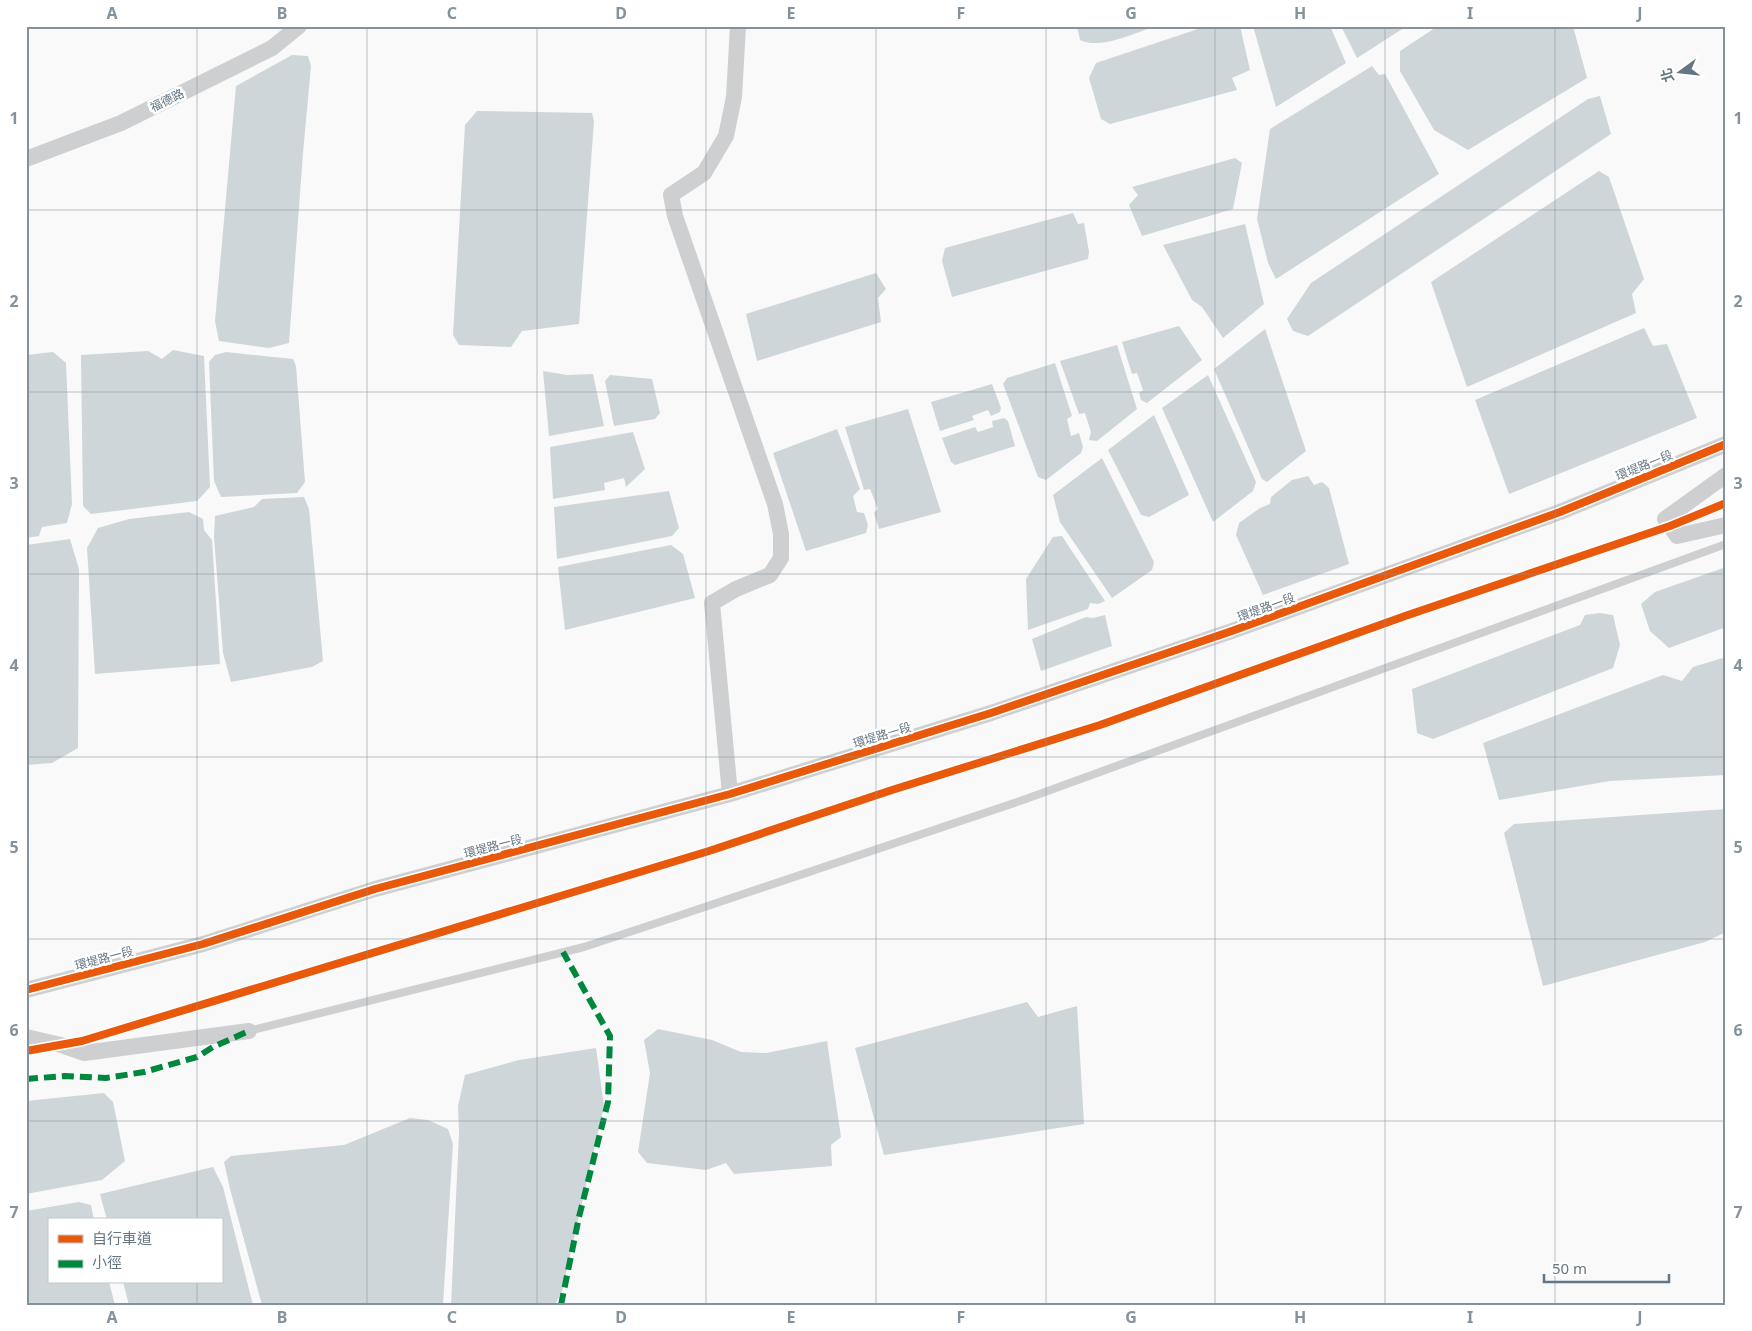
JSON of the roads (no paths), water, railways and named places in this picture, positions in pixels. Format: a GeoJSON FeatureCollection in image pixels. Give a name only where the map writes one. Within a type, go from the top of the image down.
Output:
{"type":"FeatureCollection","features":[{"type":"Feature","properties":{"kind":"street","name":"福德路"},"geometry":{"type":"LineString","coordinates":[[26,159],[121,123],[272,48],[299,26]]}},
{"type":"Feature","properties":{"kind":"street"},"geometry":{"type":"LineString","coordinates":[[730,794],[712,603],[736,589],[770,575],[781,558],[781,534],[775,504],[675,216],[671,194],[704,173],[726,136],[734,97],[738,26]]}},
{"type":"Feature","properties":{"kind":"street","name":"環堤路一段"},"geometry":{"type":"LineString","coordinates":[[26,990],[203,944],[375,889],[730,794],[991,712],[1229,632],[1560,512],[1726,444]]}},
{"type":"Feature","properties":{"kind":"street"},"geometry":{"type":"LineString","coordinates":[[1726,475],[1665,519],[1677,536],[1726,525]]}},
{"type":"Feature","properties":{"kind":"street"},"geometry":{"type":"LineString","coordinates":[[26,1037],[61,1045],[84,1054],[249,1031]]}},
{"type":"Feature","properties":{"kind":"lane"},"geometry":{"type":"LineString","coordinates":[[249,1031],[584,947],[675,917],[1023,800],[1726,544]]}}]}
